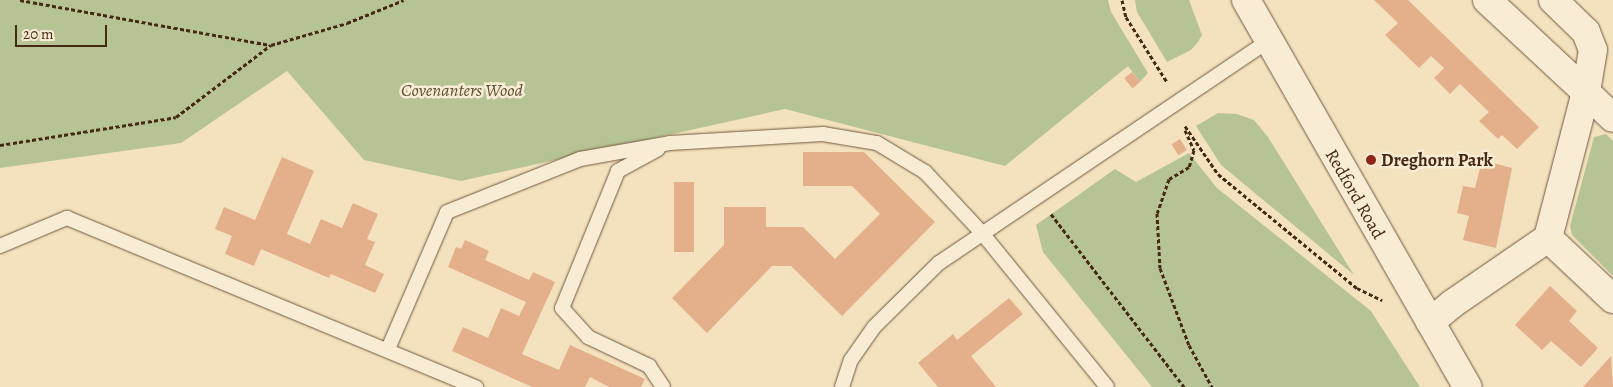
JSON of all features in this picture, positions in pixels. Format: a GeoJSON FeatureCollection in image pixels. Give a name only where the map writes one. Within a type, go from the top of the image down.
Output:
{"type":"FeatureCollection","features":[{"type":"Feature","properties":{"kind":"street","name":"Redford Road"},"geometry":{"type":"LineString","coordinates":[[1246,0],[1468,387]]}},
{"type":"Feature","properties":{"kind":"street"},"geometry":{"type":"LineString","coordinates":[[1487,0],[1613,118]]}},
{"type":"Feature","properties":{"kind":"street"},"geometry":{"type":"LineString","coordinates":[[1430,322],[1452,304],[1548,238],[1586,92],[1594,50],[1586,32],[1552,0]]}},
{"type":"Feature","properties":{"kind":"street"},"geometry":{"type":"LineString","coordinates":[[1548,238],[1613,299]]}},
{"type":"Feature","properties":{"kind":"lane"},"geometry":{"type":"LineString","coordinates":[[842,387],[851,360],[874,327],[938,263],[1268,41]]}},
{"type":"Feature","properties":{"kind":"lane"},"geometry":{"type":"LineString","coordinates":[[388,349],[447,212],[580,159],[670,143],[823,134],[877,143],[925,172],[982,232],[1107,387]]}},
{"type":"Feature","properties":{"kind":"lane"},"geometry":{"type":"LineString","coordinates":[[663,387],[649,366],[588,338],[562,308],[618,171],[670,143]]}},
{"type":"Feature","properties":{"kind":"lane"},"geometry":{"type":"LineString","coordinates":[[0,246],[67,218],[388,349],[476,387]]}},
{"type":"Feature","properties":{"kind":"path"},"geometry":{"type":"LineString","coordinates":[[20,0],[271,46]]}},
{"type":"Feature","properties":{"kind":"path"},"geometry":{"type":"LineString","coordinates":[[0,145],[176,116],[271,46],[348,23],[404,0]]}},
{"type":"Feature","properties":{"kind":"path"},"geometry":{"type":"LineString","coordinates":[[1122,0],[1126,17],[1179,101]]}},
{"type":"Feature","properties":{"kind":"path"},"geometry":{"type":"LineString","coordinates":[[1212,387],[1189,345],[1160,268],[1157,213],[1169,179],[1189,167],[1194,150],[1181,120],[1218,174],[1358,288],[1390,303]]}},
{"type":"Feature","properties":{"kind":"path"},"geometry":{"type":"LineString","coordinates":[[1036,196],[1184,387]]}},
{"type":"Feature","properties":{"kind":"green space","name":"Covenanters Wood"},"geometry":{"type":"Polygon","coordinates":[[[0,0],[1108,0],[1111,12],[1148,73],[1140,82],[1128,66],[1005,166],[785,109],[461,181],[364,160],[287,71],[181,143],[0,168],[0,0]]]}},
{"type":"Feature","properties":{"kind":"green space"},"geometry":{"type":"Polygon","coordinates":[[[1135,0],[1189,0],[1202,35],[1198,42],[1191,50],[1167,62],[1137,12],[1135,0]]]}},
{"type":"Feature","properties":{"kind":"green space"},"geometry":{"type":"Polygon","coordinates":[[[1218,113],[1237,114],[1254,120],[1268,137],[1354,275],[1221,165],[1196,126],[1218,113]]]}},
{"type":"Feature","properties":{"kind":"green space"},"geometry":{"type":"Polygon","coordinates":[[[1606,134],[1613,141],[1613,276],[1572,235],[1570,226],[1594,137],[1606,134]]]}},
{"type":"Feature","properties":{"kind":"green space"},"geometry":{"type":"Polygon","coordinates":[[[1189,153],[1217,188],[1371,311],[1420,387],[1152,387],[1043,252],[1036,225],[1115,169],[1136,182],[1189,153]]]}},
{"type":"Feature","properties":{"kind":"building"},"geometry":{"type":"Polygon","coordinates":[[[1374,0],[1408,0],[1539,127],[1517,149],[1502,135],[1498,139],[1479,121],[1489,112],[1460,84],[1450,94],[1434,78],[1444,68],[1431,56],[1419,68],[1385,35],[1398,23],[1374,0]]]}},
{"type":"Feature","properties":{"kind":"building"},"geometry":{"type":"Polygon","coordinates":[[[1132,72],[1140,82],[1132,88],[1124,78],[1132,72]]]}},
{"type":"Feature","properties":{"kind":"building"},"geometry":{"type":"Polygon","coordinates":[[[1180,139],[1187,150],[1178,155],[1172,144],[1180,139]]]}},
{"type":"Feature","properties":{"kind":"building"},"geometry":{"type":"Polygon","coordinates":[[[803,152],[864,152],[935,222],[842,316],[791,266],[772,266],[707,333],[672,298],[724,245],[724,207],[766,207],[766,227],[803,227],[835,259],[880,214],[852,186],[803,186],[803,152]]]}},
{"type":"Feature","properties":{"kind":"building"},"geometry":{"type":"Polygon","coordinates":[[[282,157],[314,171],[287,234],[310,244],[321,219],[342,228],[353,203],[378,214],[367,239],[375,242],[365,265],[384,274],[375,293],[331,274],[329,278],[261,249],[254,266],[225,254],[232,236],[215,229],[224,207],[255,220],[282,157]]]}},
{"type":"Feature","properties":{"kind":"building"},"geometry":{"type":"Polygon","coordinates":[[[1482,160],[1512,168],[1496,248],[1463,240],[1469,216],[1457,213],[1463,186],[1475,188],[1482,160]]]}},
{"type":"Feature","properties":{"kind":"building"},"geometry":{"type":"Polygon","coordinates":[[[674,182],[694,182],[694,252],[674,252],[674,182]]]}},
{"type":"Feature","properties":{"kind":"building"},"geometry":{"type":"Polygon","coordinates":[[[465,240],[489,251],[485,260],[529,280],[533,272],[555,282],[522,354],[559,370],[570,345],[645,379],[641,387],[609,387],[590,377],[585,387],[532,387],[452,351],[463,327],[488,338],[501,308],[519,316],[526,302],[448,267],[456,247],[461,249],[465,240]]]}},
{"type":"Feature","properties":{"kind":"building"},"geometry":{"type":"Polygon","coordinates":[[[1550,286],[1577,311],[1569,321],[1598,348],[1581,367],[1551,341],[1542,350],[1515,325],[1550,286]]]}},
{"type":"Feature","properties":{"kind":"building"},"geometry":{"type":"Polygon","coordinates":[[[1009,298],[1023,314],[971,356],[996,387],[938,387],[918,363],[953,334],[957,340],[1009,298]]]}},
{"type":"Feature","properties":{"kind":"building"},"geometry":{"type":"Polygon","coordinates":[[[1611,356],[1613,387],[1583,387],[1611,356]]]}},
{"type":"Feature","properties":{"kind":"place","name":"Dreghorn Park"},"geometry":{"type":"Point","coordinates":[1371,160]}}]}
